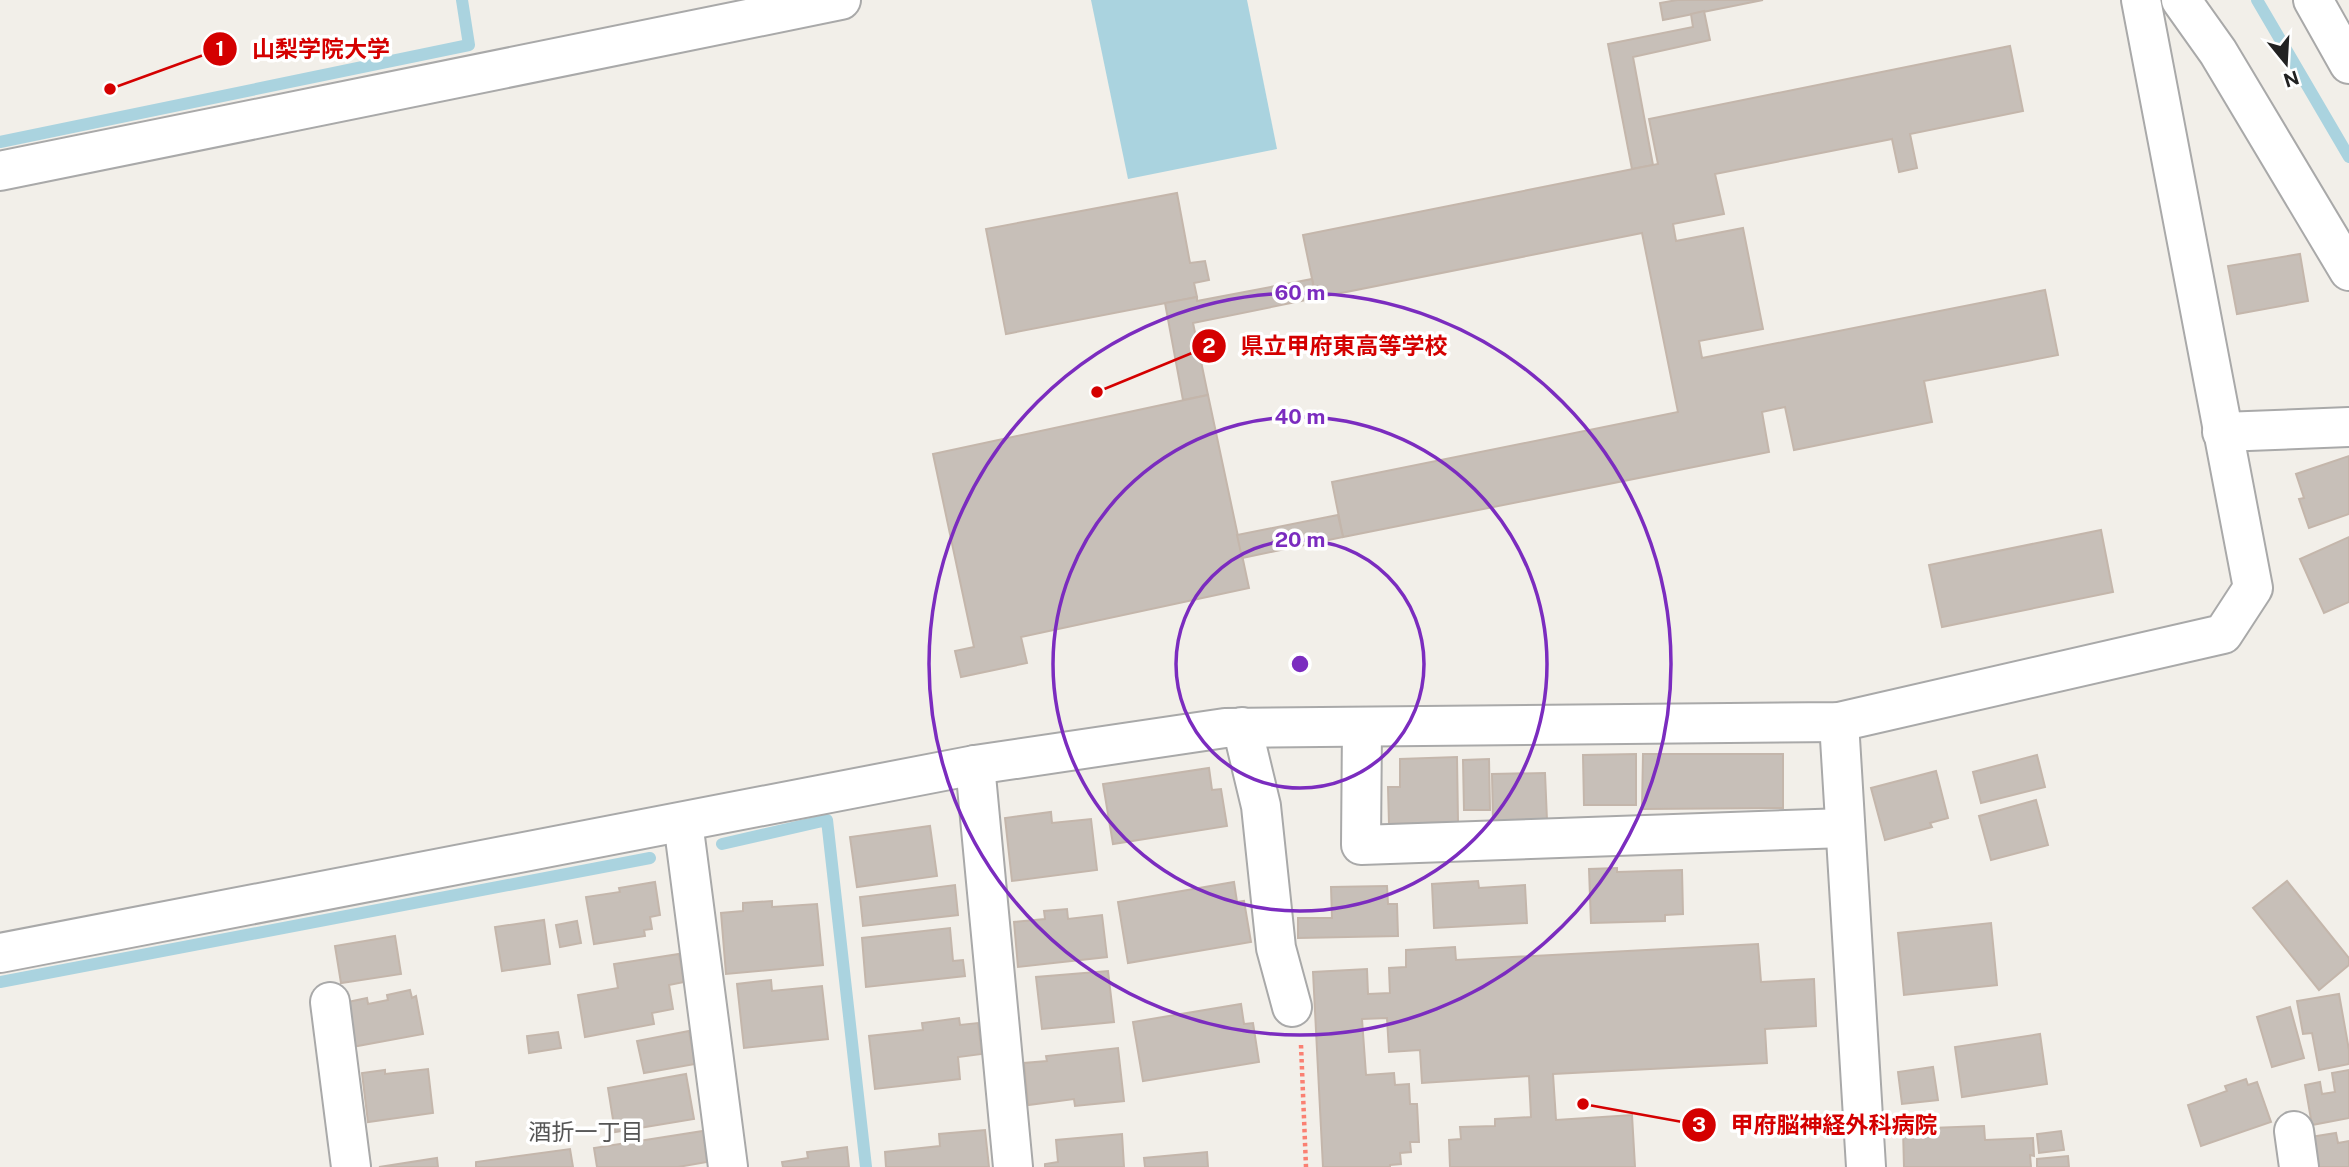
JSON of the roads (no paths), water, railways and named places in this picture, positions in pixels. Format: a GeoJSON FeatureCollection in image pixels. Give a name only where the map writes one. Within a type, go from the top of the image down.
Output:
{"type":"FeatureCollection","features":[{"type":"Feature","properties":{"kind":"street"},"geometry":{"type":"LineString","coordinates":[[0,171],[841,0]]}},
{"type":"Feature","properties":{"kind":"street"},"geometry":{"type":"LineString","coordinates":[[0,953],[975,765],[1225,728],[1839,722],[2223,634],[2253,588],[2141,0]]}},
{"type":"Feature","properties":{"kind":"street"},"geometry":{"type":"LineString","coordinates":[[2181,0],[2218,52],[2349,271]]}},
{"type":"Feature","properties":{"kind":"street"},"geometry":{"type":"LineString","coordinates":[[2313,0],[2349,64]]}},
{"type":"Feature","properties":{"kind":"street"},"geometry":{"type":"LineString","coordinates":[[2222,432],[2349,427]]}},
{"type":"Feature","properties":{"kind":"street"},"geometry":{"type":"LineString","coordinates":[[1839,722],[1866,1167]]}},
{"type":"Feature","properties":{"kind":"street"},"geometry":{"type":"LineString","coordinates":[[1241,727],[1261,806],[1276,948],[1292,1007]]}},
{"type":"Feature","properties":{"kind":"street"},"geometry":{"type":"LineString","coordinates":[[1362,727],[1360,845],[1845,828]]}},
{"type":"Feature","properties":{"kind":"street"},"geometry":{"type":"LineString","coordinates":[[975,765],[1013,1167]]}},
{"type":"Feature","properties":{"kind":"street"},"geometry":{"type":"LineString","coordinates":[[683,822],[728,1167]]}},
{"type":"Feature","properties":{"kind":"street"},"geometry":{"type":"LineString","coordinates":[[330,1002],[351,1167]]}},
{"type":"Feature","properties":{"kind":"water"},"geometry":{"type":"Polygon","coordinates":[[[1091,0],[1247,0],[1277,149],[1128,179],[1091,0]]]}},
{"type":"Feature","properties":{"kind":"waterway"},"geometry":{"type":"LineString","coordinates":[[0,142],[469,45],[462,0]]}},
{"type":"Feature","properties":{"kind":"waterway"},"geometry":{"type":"LineString","coordinates":[[2257,0],[2349,157]]}},
{"type":"Feature","properties":{"kind":"waterway"},"geometry":{"type":"LineString","coordinates":[[722,844],[827,820],[866,1167]]}},
{"type":"Feature","properties":{"kind":"waterway"},"geometry":{"type":"LineString","coordinates":[[0,982],[650,858]]}},
{"type":"Feature","properties":{"kind":"place","name":"山梨学院大学"},"geometry":{"type":"Point","coordinates":[110,89]}},
{"type":"Feature","properties":{"kind":"place","name":"県立甲府東高等学校"},"geometry":{"type":"Point","coordinates":[1097,392]}},
{"type":"Feature","properties":{"kind":"place","name":"甲府脳神経外科病院"},"geometry":{"type":"Point","coordinates":[1583,1104]}},
{"type":"Feature","properties":{"kind":"district","name":"酒折一丁目"},"geometry":{"type":"Point","coordinates":[586,1132]}}]}
